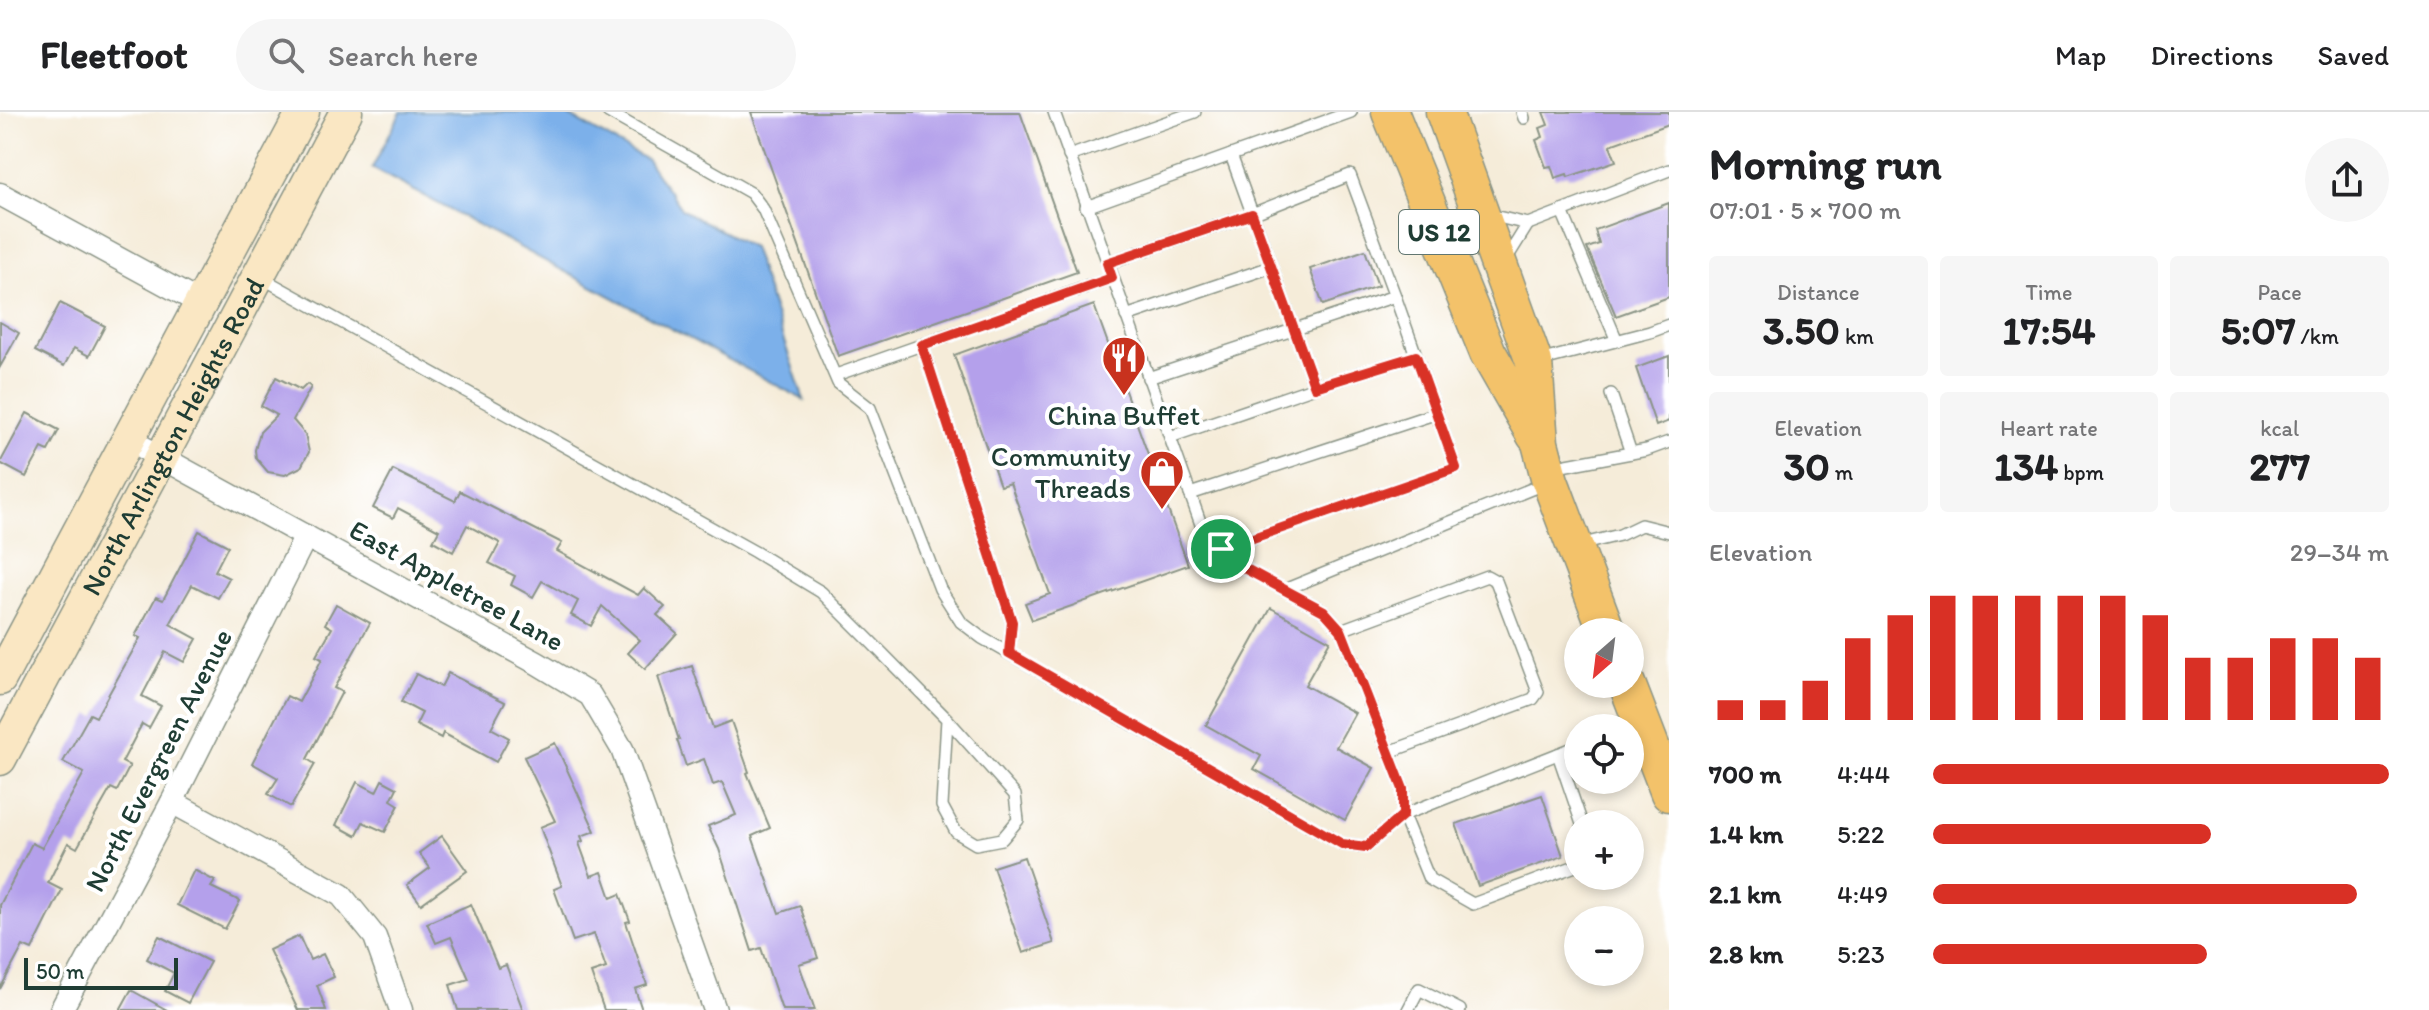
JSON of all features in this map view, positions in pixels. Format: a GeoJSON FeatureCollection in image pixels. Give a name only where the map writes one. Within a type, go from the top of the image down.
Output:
{"type":"FeatureCollection","features":[{"type":"Feature","properties":{"kind":"main road","name":"North Arlington Heights Road"},"geometry":{"type":"LineString","coordinates":[[0,679],[303,112]]}},
{"type":"Feature","properties":{"kind":"main road","name":"North Arlington Heights Road"},"geometry":{"type":"LineString","coordinates":[[0,759],[346,112]]}},
{"type":"Feature","properties":{"kind":"main road","name":"US 12"},"geometry":{"type":"LineString","coordinates":[[1390,112],[1488,353],[1545,464],[1602,618]]}},
{"type":"Feature","properties":{"kind":"main road","name":"US 12"},"geometry":{"type":"LineString","coordinates":[[1444,112],[1534,362],[1545,464]]}},
{"type":"Feature","properties":{"kind":"main road"},"geometry":{"type":"LineString","coordinates":[[1633,698],[1669,793]]}},
{"type":"Feature","properties":{"kind":"street"},"geometry":{"type":"LineString","coordinates":[[0,194],[202,304]]}},
{"type":"Feature","properties":{"kind":"street","name":"East Appletree Lane"},"geometry":{"type":"LineString","coordinates":[[128,439],[590,695],[622,749],[715,1010]]}},
{"type":"Feature","properties":{"kind":"street","name":"North Evergreen Avenue"},"geometry":{"type":"LineString","coordinates":[[61,1010],[172,802],[306,536]]}},
{"type":"Feature","properties":{"kind":"street"},"geometry":{"type":"LineString","coordinates":[[172,802],[341,895],[375,937],[401,1010]]}},
{"type":"Feature","properties":{"kind":"lane"},"geometry":{"type":"LineString","coordinates":[[608,112],[751,193],[763,209],[838,383],[870,408],[940,589],[961,622],[1009,653],[1342,844],[1366,847],[1403,815],[1564,752]]}},
{"type":"Feature","properties":{"kind":"lane"},"geometry":{"type":"LineString","coordinates":[[1054,112],[1203,530],[1233,562],[1324,611],[1341,630],[1403,789],[1403,815],[1429,879],[1473,904],[1564,870]]}},
{"type":"Feature","properties":{"kind":"lane"},"geometry":{"type":"LineString","coordinates":[[1069,156],[1195,112]]}},
{"type":"Feature","properties":{"kind":"lane"},"geometry":{"type":"LineString","coordinates":[[1086,207],[1351,112]]}},
{"type":"Feature","properties":{"kind":"lane"},"geometry":{"type":"LineString","coordinates":[[1231,155],[1315,387]]}},
{"type":"Feature","properties":{"kind":"lane"},"geometry":{"type":"LineString","coordinates":[[1481,213],[1528,224],[1669,170]]}},
{"type":"Feature","properties":{"kind":"lane"},"geometry":{"type":"LineString","coordinates":[[1107,263],[1252,214],[1350,175],[1456,468],[1221,549]]}},
{"type":"Feature","properties":{"kind":"lane"},"geometry":{"type":"LineString","coordinates":[[1562,211],[1617,341]]}},
{"type":"Feature","properties":{"kind":"lane"},"geometry":{"type":"LineString","coordinates":[[1500,268],[1528,224]]}},
{"type":"Feature","properties":{"kind":"lane"},"geometry":{"type":"LineString","coordinates":[[1126,316],[1271,267]]}},
{"type":"Feature","properties":{"kind":"lane"},"geometry":{"type":"LineString","coordinates":[[258,276],[821,592],[947,719],[1015,795],[1018,820],[1002,839],[976,844],[956,832],[942,806],[947,719]]}},
{"type":"Feature","properties":{"kind":"lane"},"geometry":{"type":"LineString","coordinates":[[836,375],[1112,278]]}},
{"type":"Feature","properties":{"kind":"lane"},"geometry":{"type":"LineString","coordinates":[[1148,378],[1395,296]]}},
{"type":"Feature","properties":{"kind":"lane"},"geometry":{"type":"LineString","coordinates":[[1534,362],[1669,325]]}},
{"type":"Feature","properties":{"kind":"lane"},"geometry":{"type":"LineString","coordinates":[[922,345],[1012,622],[1009,653]]}},
{"type":"Feature","properties":{"kind":"lane"},"geometry":{"type":"LineString","coordinates":[[1170,437],[1416,356]]}},
{"type":"Feature","properties":{"kind":"lane"},"geometry":{"type":"LineString","coordinates":[[1611,394],[1631,453]]}},
{"type":"Feature","properties":{"kind":"lane"},"geometry":{"type":"LineString","coordinates":[[1190,494],[1437,413]]}},
{"type":"Feature","properties":{"kind":"lane"},"geometry":{"type":"LineString","coordinates":[[1284,590],[1545,464],[1631,453],[1669,442]]}},
{"type":"Feature","properties":{"kind":"lane"},"geometry":{"type":"LineString","coordinates":[[1575,546],[1620,535],[1641,525],[1669,532]]}},
{"type":"Feature","properties":{"kind":"lane"},"geometry":{"type":"LineString","coordinates":[[1341,630],[1487,576],[1496,581],[1538,692],[1533,699],[1389,752]]}},
{"type":"Feature","properties":{"kind":"lane"},"geometry":{"type":"LineString","coordinates":[[1558,754],[1577,810]]}},
{"type":"Feature","properties":{"kind":"lane"},"geometry":{"type":"LineString","coordinates":[[1408,1010],[1419,989],[1460,1010]]}},
{"type":"Feature","properties":{"kind":"water"},"geometry":{"type":"Polygon","coordinates":[[[401,112],[562,112],[647,160],[682,210],[752,247],[804,400],[372,168],[401,112]]]}},
{"type":"Feature","properties":{"kind":"building"},"geometry":{"type":"Polygon","coordinates":[[[751,112],[1020,112],[1077,272],[838,356],[751,112]]]}},
{"type":"Feature","properties":{"kind":"building"},"geometry":{"type":"Polygon","coordinates":[[[1543,112],[1669,112],[1669,124],[1610,145],[1616,161],[1568,177],[1567,174],[1555,178],[1551,166],[1546,167],[1536,140],[1543,137],[1540,128],[1548,125],[1543,112]]]}},
{"type":"Feature","properties":{"kind":"building"},"geometry":{"type":"Polygon","coordinates":[[[1669,203],[1669,297],[1616,316],[1587,248],[1599,244],[1595,230],[1669,203]]]}},
{"type":"Feature","properties":{"kind":"building"},"geometry":{"type":"Polygon","coordinates":[[[1365,250],[1378,286],[1323,305],[1310,269],[1365,250]]]}},
{"type":"Feature","properties":{"kind":"building"},"geometry":{"type":"Polygon","coordinates":[[[60,303],[105,326],[89,356],[74,348],[64,366],[35,351],[60,303]]]}},
{"type":"Feature","properties":{"kind":"building"},"geometry":{"type":"Polygon","coordinates":[[[1094,305],[1188,565],[1032,620],[1025,603],[1050,594],[1010,483],[1000,486],[954,355],[1094,305]]]}},
{"type":"Feature","properties":{"kind":"building"},"geometry":{"type":"Polygon","coordinates":[[[0,322],[19,333],[0,367],[0,322]]]}},
{"type":"Feature","properties":{"kind":"building"},"geometry":{"type":"Polygon","coordinates":[[[1669,356],[1669,421],[1656,426],[1636,368],[1669,356]]]}},
{"type":"Feature","properties":{"kind":"building"},"geometry":{"type":"Polygon","coordinates":[[[276,377],[301,390],[307,384],[311,387],[293,420],[305,434],[309,452],[301,467],[285,475],[268,472],[256,458],[255,450],[260,432],[277,415],[261,406],[276,377]]]}},
{"type":"Feature","properties":{"kind":"building"},"geometry":{"type":"Polygon","coordinates":[[[27,413],[59,430],[48,451],[42,448],[26,477],[0,463],[27,413]]]}},
{"type":"Feature","properties":{"kind":"building"},"geometry":{"type":"Polygon","coordinates":[[[393,470],[455,501],[460,491],[562,543],[557,551],[638,595],[644,588],[665,607],[657,615],[677,633],[645,669],[628,653],[640,640],[602,606],[591,626],[571,615],[578,601],[542,581],[533,597],[511,585],[515,576],[489,563],[500,543],[467,525],[453,552],[433,541],[439,530],[398,508],[393,518],[373,508],[393,470]]]}},
{"type":"Feature","properties":{"kind":"building"},"geometry":{"type":"Polygon","coordinates":[[[199,531],[228,546],[215,571],[229,578],[218,598],[192,585],[170,624],[197,639],[184,662],[165,652],[142,696],[161,706],[149,728],[142,724],[122,762],[130,766],[117,791],[111,788],[77,848],[68,843],[48,883],[62,890],[32,950],[23,946],[0,989],[0,905],[32,843],[42,848],[84,773],[63,762],[90,714],[96,717],[140,638],[135,636],[156,597],[163,600],[199,531]]]}},
{"type":"Feature","properties":{"kind":"building"},"geometry":{"type":"Polygon","coordinates":[[[336,604],[370,623],[334,688],[342,692],[307,759],[315,764],[291,807],[268,794],[278,778],[252,763],[287,696],[299,702],[322,659],[316,656],[332,628],[325,624],[336,604]]]}},
{"type":"Feature","properties":{"kind":"building"},"geometry":{"type":"Polygon","coordinates":[[[1271,608],[1330,641],[1305,685],[1355,713],[1336,747],[1374,768],[1345,820],[1254,769],[1261,756],[1206,725],[1271,608]]]}},
{"type":"Feature","properties":{"kind":"building"},"geometry":{"type":"Polygon","coordinates":[[[692,666],[713,728],[731,721],[747,773],[770,828],[752,836],[779,913],[800,906],[818,958],[799,964],[815,1010],[782,1010],[761,948],[752,951],[719,849],[708,826],[736,815],[722,782],[713,785],[704,759],[686,766],[658,677],[692,666]]]}},
{"type":"Feature","properties":{"kind":"building"},"geometry":{"type":"Polygon","coordinates":[[[448,673],[505,702],[491,728],[509,738],[496,762],[443,733],[441,738],[416,725],[422,713],[401,702],[416,674],[441,687],[448,673]]]}},
{"type":"Feature","properties":{"kind":"building"},"geometry":{"type":"Polygon","coordinates":[[[555,743],[595,831],[581,836],[583,841],[579,843],[591,876],[602,872],[611,898],[620,894],[630,921],[626,922],[647,985],[635,989],[642,1010],[604,1010],[591,973],[606,968],[594,934],[573,941],[554,889],[562,886],[540,827],[555,821],[524,757],[555,743]]]}},
{"type":"Feature","properties":{"kind":"building"},"geometry":{"type":"Polygon","coordinates":[[[382,780],[397,788],[391,800],[399,805],[385,832],[363,822],[356,836],[336,825],[357,782],[376,792],[382,780]]]}},
{"type":"Feature","properties":{"kind":"building"},"geometry":{"type":"Polygon","coordinates":[[[1542,795],[1563,856],[1478,886],[1456,824],[1542,795]]]}},
{"type":"Feature","properties":{"kind":"building"},"geometry":{"type":"Polygon","coordinates":[[[442,836],[467,871],[421,904],[407,885],[430,868],[419,853],[442,836]]]}},
{"type":"Feature","properties":{"kind":"building"},"geometry":{"type":"Polygon","coordinates":[[[1024,857],[1054,943],[1023,953],[993,867],[1024,857]]]}},
{"type":"Feature","properties":{"kind":"building"},"geometry":{"type":"Polygon","coordinates":[[[194,870],[215,881],[211,887],[240,901],[225,929],[177,905],[194,870]]]}},
{"type":"Feature","properties":{"kind":"building"},"geometry":{"type":"Polygon","coordinates":[[[471,904],[498,968],[506,965],[523,1010],[458,1010],[450,985],[469,979],[451,937],[436,943],[427,923],[471,904]]]}},
{"type":"Feature","properties":{"kind":"building"},"geometry":{"type":"Polygon","coordinates":[[[159,936],[210,962],[188,1003],[165,991],[174,973],[147,959],[159,936]]]}},
{"type":"Feature","properties":{"kind":"building"},"geometry":{"type":"Polygon","coordinates":[[[299,936],[310,960],[323,954],[334,977],[317,985],[326,1010],[298,1010],[269,950],[299,936]]]}},
{"type":"Feature","properties":{"kind":"building"},"geometry":{"type":"Polygon","coordinates":[[[131,990],[167,1010],[120,1010],[131,990]]]}},
{"type":"Feature","properties":{"kind":"place","name":"China Buffet"},"geometry":{"type":"Point","coordinates":[1124,397]}},
{"type":"Feature","properties":{"kind":"place","name":"Community Threads"},"geometry":{"type":"Point","coordinates":[1162,511]}},
{"type":"Feature","properties":{"kind":"route"},"geometry":{"type":"LineString","coordinates":[[1252,214],[1315,387],[1416,356],[1456,468],[1221,549],[1233,562],[1324,611],[1341,630],[1403,789],[1403,815],[1366,847],[1342,844],[1009,653],[1012,622],[922,345],[1112,278],[1107,263],[1252,214]]}}]}
